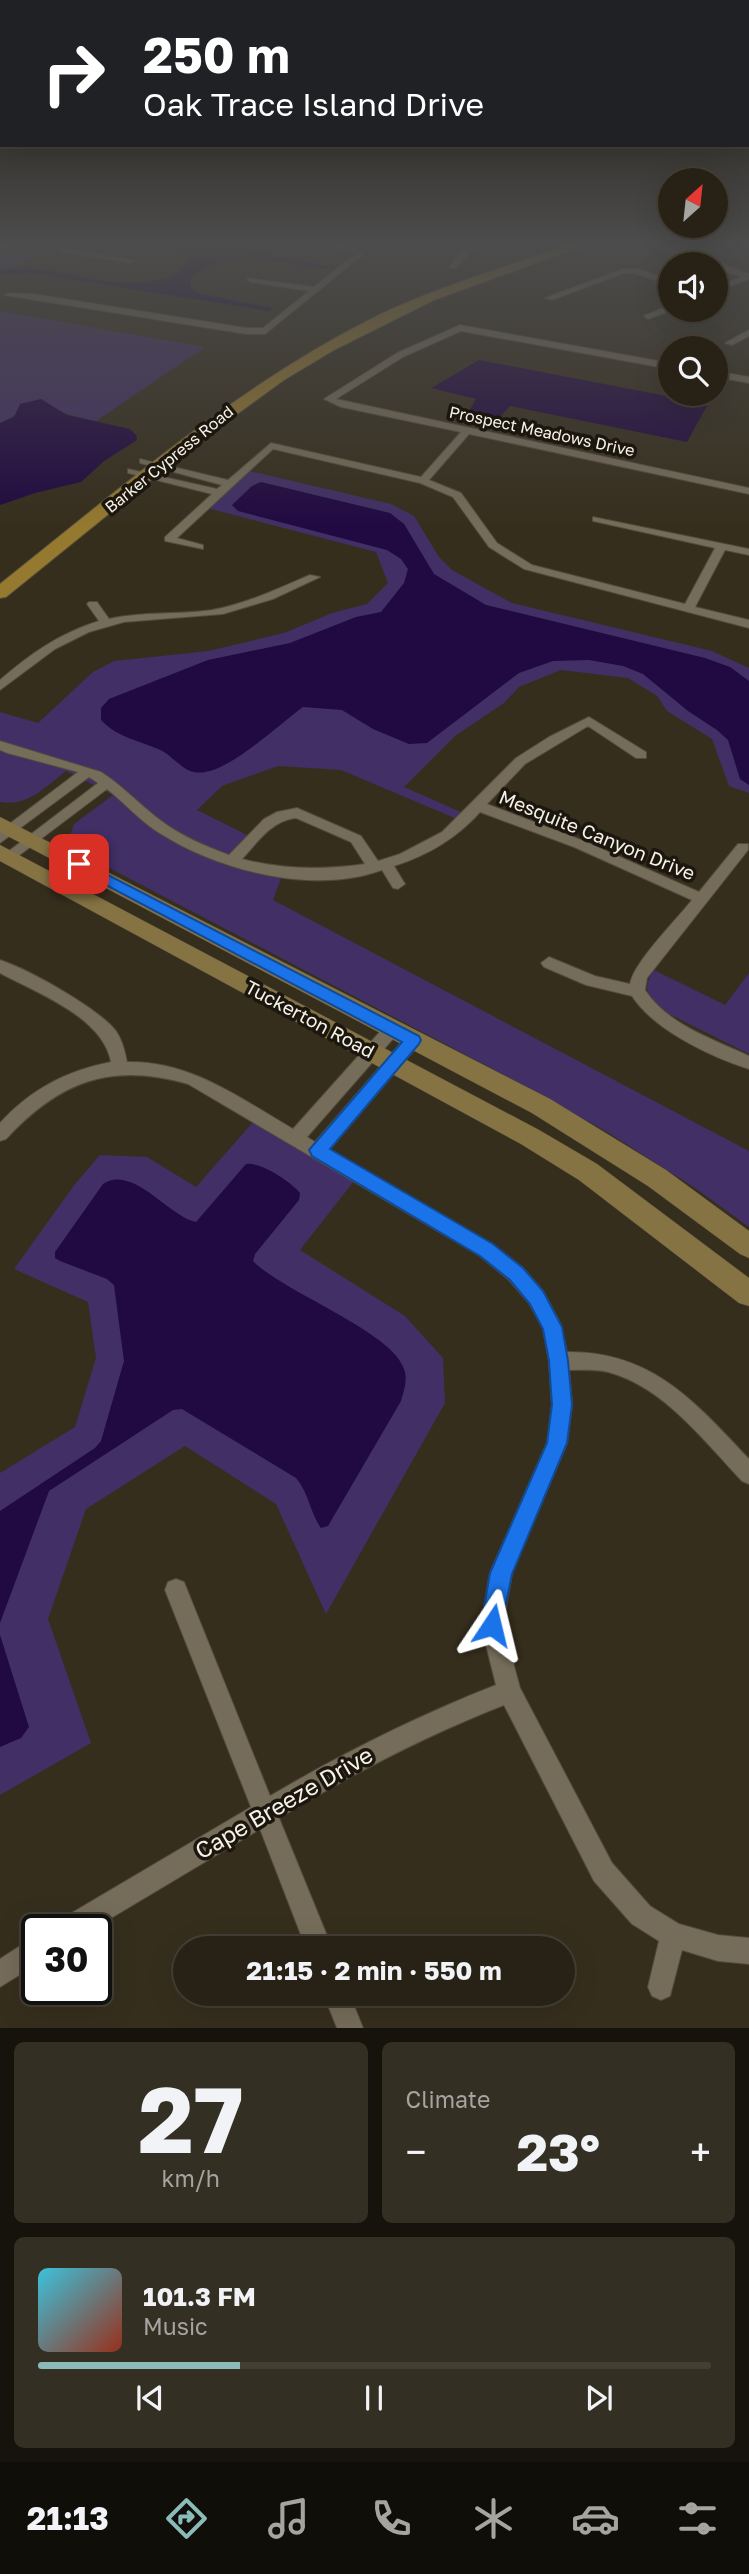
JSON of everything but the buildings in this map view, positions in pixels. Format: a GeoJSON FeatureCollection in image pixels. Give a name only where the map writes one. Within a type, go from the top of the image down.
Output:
{"type":"FeatureCollection","features":[{"type":"Feature","properties":{"kind":"main road","name":"Barker Cypress Road"},"geometry":{"type":"LineString","coordinates":[[0,580],[145,468],[333,340]]}},
{"type":"Feature","properties":{"kind":"main road","name":"Barker Cypress Road"},"geometry":{"type":"LineString","coordinates":[[0,593],[145,468]]}},
{"type":"Feature","properties":{"kind":"main road"},"geometry":{"type":"LineString","coordinates":[[0,587],[25,566],[20,563]]}},
{"type":"Feature","properties":{"kind":"main road","name":"Tuckerton Road"},"geometry":{"type":"LineString","coordinates":[[8,840],[392,1029],[541,1106],[657,1178],[749,1246]]}},
{"type":"Feature","properties":{"kind":"main road","name":"Tuckerton Road"},"geometry":{"type":"LineString","coordinates":[[8,840],[372,1052],[530,1137],[588,1172],[749,1294]]}},
{"type":"Feature","properties":{"kind":"street","name":"Prospect Meadows Drive"},"geometry":{"type":"LineString","coordinates":[[434,340],[400,355],[329,399],[467,432],[749,491]]}},
{"type":"Feature","properties":{"kind":"street","name":"Prospect Meadows Drive"},"geometry":{"type":"LineString","coordinates":[[524,340],[658,364]]}},
{"type":"Feature","properties":{"kind":"street"},"geometry":{"type":"LineString","coordinates":[[729,342],[734,340]]}},
{"type":"Feature","properties":{"kind":"street"},"geometry":{"type":"LineString","coordinates":[[728,376],[749,380]]}},
{"type":"Feature","properties":{"kind":"street"},"geometry":{"type":"LineString","coordinates":[[423,481],[467,432]]}},
{"type":"Feature","properties":{"kind":"street"},"geometry":{"type":"LineString","coordinates":[[199,547],[169,539],[271,446],[423,481],[457,495],[493,545],[528,567],[749,624]]}},
{"type":"Feature","properties":{"kind":"street"},"geometry":{"type":"LineString","coordinates":[[145,468],[230,484]]}},
{"type":"Feature","properties":{"kind":"street"},"geometry":{"type":"LineString","coordinates":[[145,468],[219,494]]}},
{"type":"Feature","properties":{"kind":"street"},"geometry":{"type":"LineString","coordinates":[[597,519],[749,552]]}},
{"type":"Feature","properties":{"kind":"street"},"geometry":{"type":"LineString","coordinates":[[689,608],[722,547]]}},
{"type":"Feature","properties":{"kind":"street"},"geometry":{"type":"LineString","coordinates":[[0,686],[55,641],[105,622],[223,612],[314,577]]}},
{"type":"Feature","properties":{"kind":"street"},"geometry":{"type":"LineString","coordinates":[[93,604],[105,622]]}},
{"type":"Feature","properties":{"kind":"street"},"geometry":{"type":"LineString","coordinates":[[0,745],[98,777],[165,831],[231,862],[252,868],[295,873],[338,873],[381,866],[439,841],[457,829],[519,762],[540,747],[589,721],[641,755]]}},
{"type":"Feature","properties":{"kind":"street"},"geometry":{"type":"LineString","coordinates":[[8,840],[37,810],[61,793],[98,777]]}},
{"type":"Feature","properties":{"kind":"street"},"geometry":{"type":"LineString","coordinates":[[8,840],[55,821],[79,803],[98,777]]}},
{"type":"Feature","properties":{"kind":"street"},"geometry":{"type":"LineString","coordinates":[[61,793],[79,803]]}},
{"type":"Feature","properties":{"kind":"street","name":"Mesquite Canyon Drive"},"geometry":{"type":"LineString","coordinates":[[478,807],[579,844],[702,899]]}},
{"type":"Feature","properties":{"kind":"street"},"geometry":{"type":"LineString","coordinates":[[37,810],[55,821]]}},
{"type":"Feature","properties":{"kind":"street"},"geometry":{"type":"LineString","coordinates":[[231,862],[262,827],[276,817],[289,813],[304,814],[356,839],[398,884]]}},
{"type":"Feature","properties":{"kind":"street"},"geometry":{"type":"LineString","coordinates":[[743,847],[639,977],[637,991],[642,1004],[659,1017],[749,1063]]}},
{"type":"Feature","properties":{"kind":"street"},"geometry":{"type":"LineString","coordinates":[[549,963],[576,977],[608,987],[637,991]]}},
{"type":"Feature","properties":{"kind":"street"},"geometry":{"type":"LineString","coordinates":[[0,965],[86,1015],[106,1031],[117,1048],[120,1066]]}},
{"type":"Feature","properties":{"kind":"street"},"geometry":{"type":"LineString","coordinates":[[296,1138],[392,1029]]}},
{"type":"Feature","properties":{"kind":"street"},"geometry":{"type":"LineString","coordinates":[[318,1150],[413,1040]]}},
{"type":"Feature","properties":{"kind":"street"},"geometry":{"type":"LineString","coordinates":[[0,1134],[26,1105],[50,1089],[82,1074],[120,1066],[170,1070],[193,1079],[318,1150],[486,1250],[516,1274],[536,1297],[552,1327],[559,1361],[562,1405],[557,1443],[501,1573],[492,1625],[509,1691],[603,1872],[641,1915],[673,1935],[718,1948],[749,1951]]}},
{"type":"Feature","properties":{"kind":"street"},"geometry":{"type":"LineString","coordinates":[[346,1081],[368,1093]]}},
{"type":"Feature","properties":{"kind":"street"},"geometry":{"type":"LineString","coordinates":[[329,1100],[336,1111],[351,1112]]}},
{"type":"Feature","properties":{"kind":"street"},"geometry":{"type":"LineString","coordinates":[[559,1361],[605,1363],[635,1373],[666,1391],[749,1474]]}},
{"type":"Feature","properties":{"kind":"street"},"geometry":{"type":"LineString","coordinates":[[176,1590],[314,1936]]}},
{"type":"Feature","properties":{"kind":"street","name":"Cape Breeze Drive"},"geometry":{"type":"LineString","coordinates":[[94,1914],[347,1764],[431,1721],[509,1691]]}},
{"type":"Feature","properties":{"kind":"street"},"geometry":{"type":"LineString","coordinates":[[661,1987],[673,1935]]}},
{"type":"Feature","properties":{"kind":"street"},"geometry":{"type":"LineString","coordinates":[[0,1974],[21,1959]]}},
{"type":"Feature","properties":{"kind":"street"},"geometry":{"type":"LineString","coordinates":[[341,2006],[350,2028]]}},
{"type":"Feature","properties":{"kind":"shaded area"},"geometry":{"type":"Polygon","coordinates":[[[0,340],[163,340],[205,347],[96,421],[39,410],[20,413],[0,423],[0,340]]]}},
{"type":"Feature","properties":{"kind":"shaded area"},"geometry":{"type":"Polygon","coordinates":[[[479,360],[658,394],[658,406],[707,406],[687,442],[510,406],[494,423],[465,418],[476,399],[431,388],[479,360]]]}},
{"type":"Feature","properties":{"kind":"shaded area"},"geometry":{"type":"Polygon","coordinates":[[[41,399],[67,415],[130,429],[137,440],[104,461],[81,482],[0,505],[0,423],[14,417],[20,404],[41,399]]]}},
{"type":"Feature","properties":{"kind":"shaded area"},"geometry":{"type":"Polygon","coordinates":[[[250,471],[391,504],[414,516],[439,557],[452,570],[512,603],[712,651],[749,668],[749,793],[729,786],[712,739],[667,711],[657,696],[628,678],[561,670],[519,687],[504,703],[455,736],[404,787],[463,813],[457,819],[341,770],[278,766],[222,786],[197,810],[249,836],[220,864],[281,878],[273,900],[749,1151],[749,1227],[695,1188],[607,1132],[527,1087],[77,851],[77,841],[70,836],[74,824],[113,795],[66,771],[28,799],[0,802],[0,712],[38,723],[93,672],[114,661],[208,651],[284,633],[332,613],[367,604],[388,583],[376,552],[207,508],[250,471]]]}},
{"type":"Feature","properties":{"kind":"shaded area"},"geometry":{"type":"Polygon","coordinates":[[[261,482],[390,513],[404,524],[434,574],[486,605],[705,658],[730,667],[749,681],[749,785],[740,779],[728,740],[717,730],[688,711],[643,674],[623,666],[589,660],[553,661],[519,673],[427,743],[409,744],[373,729],[342,710],[303,707],[235,759],[206,772],[194,772],[163,751],[114,730],[101,720],[101,708],[109,699],[208,660],[290,643],[356,617],[381,612],[404,583],[408,569],[401,559],[387,550],[238,511],[232,505],[252,486],[261,482]]]}},
{"type":"Feature","properties":{"kind":"shaded area"},"geometry":{"type":"Polygon","coordinates":[[[654,970],[725,1005],[749,973],[749,1054],[659,1009],[651,999],[647,986],[654,970]]]}},
{"type":"Feature","properties":{"kind":"shaded area"},"geometry":{"type":"Polygon","coordinates":[[[253,1122],[354,1181],[300,1250],[405,1316],[443,1358],[445,1403],[326,1614],[276,1504],[185,1446],[86,1509],[48,1619],[91,1743],[0,1795],[0,1473],[75,1427],[96,1358],[88,1302],[14,1269],[75,1184],[100,1155],[147,1157],[196,1187],[253,1122]]]}},
{"type":"Feature","properties":{"kind":"shaded area"},"geometry":{"type":"Polygon","coordinates":[[[246,1164],[275,1173],[300,1193],[299,1200],[255,1254],[253,1261],[288,1286],[359,1327],[396,1355],[406,1377],[401,1401],[328,1526],[321,1528],[296,1478],[182,1409],[173,1410],[49,1491],[0,1623],[0,1511],[95,1448],[101,1441],[124,1361],[114,1285],[107,1279],[60,1261],[55,1258],[55,1252],[103,1184],[115,1180],[126,1181],[151,1194],[185,1218],[196,1222],[246,1164]]]}},
{"type":"Feature","properties":{"kind":"shaded area"},"geometry":{"type":"Polygon","coordinates":[[[0,1635],[29,1727],[21,1738],[0,1747],[0,1635]]]}},
{"type":"Feature","properties":{"kind":"route"},"geometry":{"type":"LineString","coordinates":[[79,864],[413,1040],[318,1150],[486,1250],[516,1274],[536,1297],[552,1327],[559,1361],[562,1405],[557,1443],[501,1573],[492,1625]]}}]}
